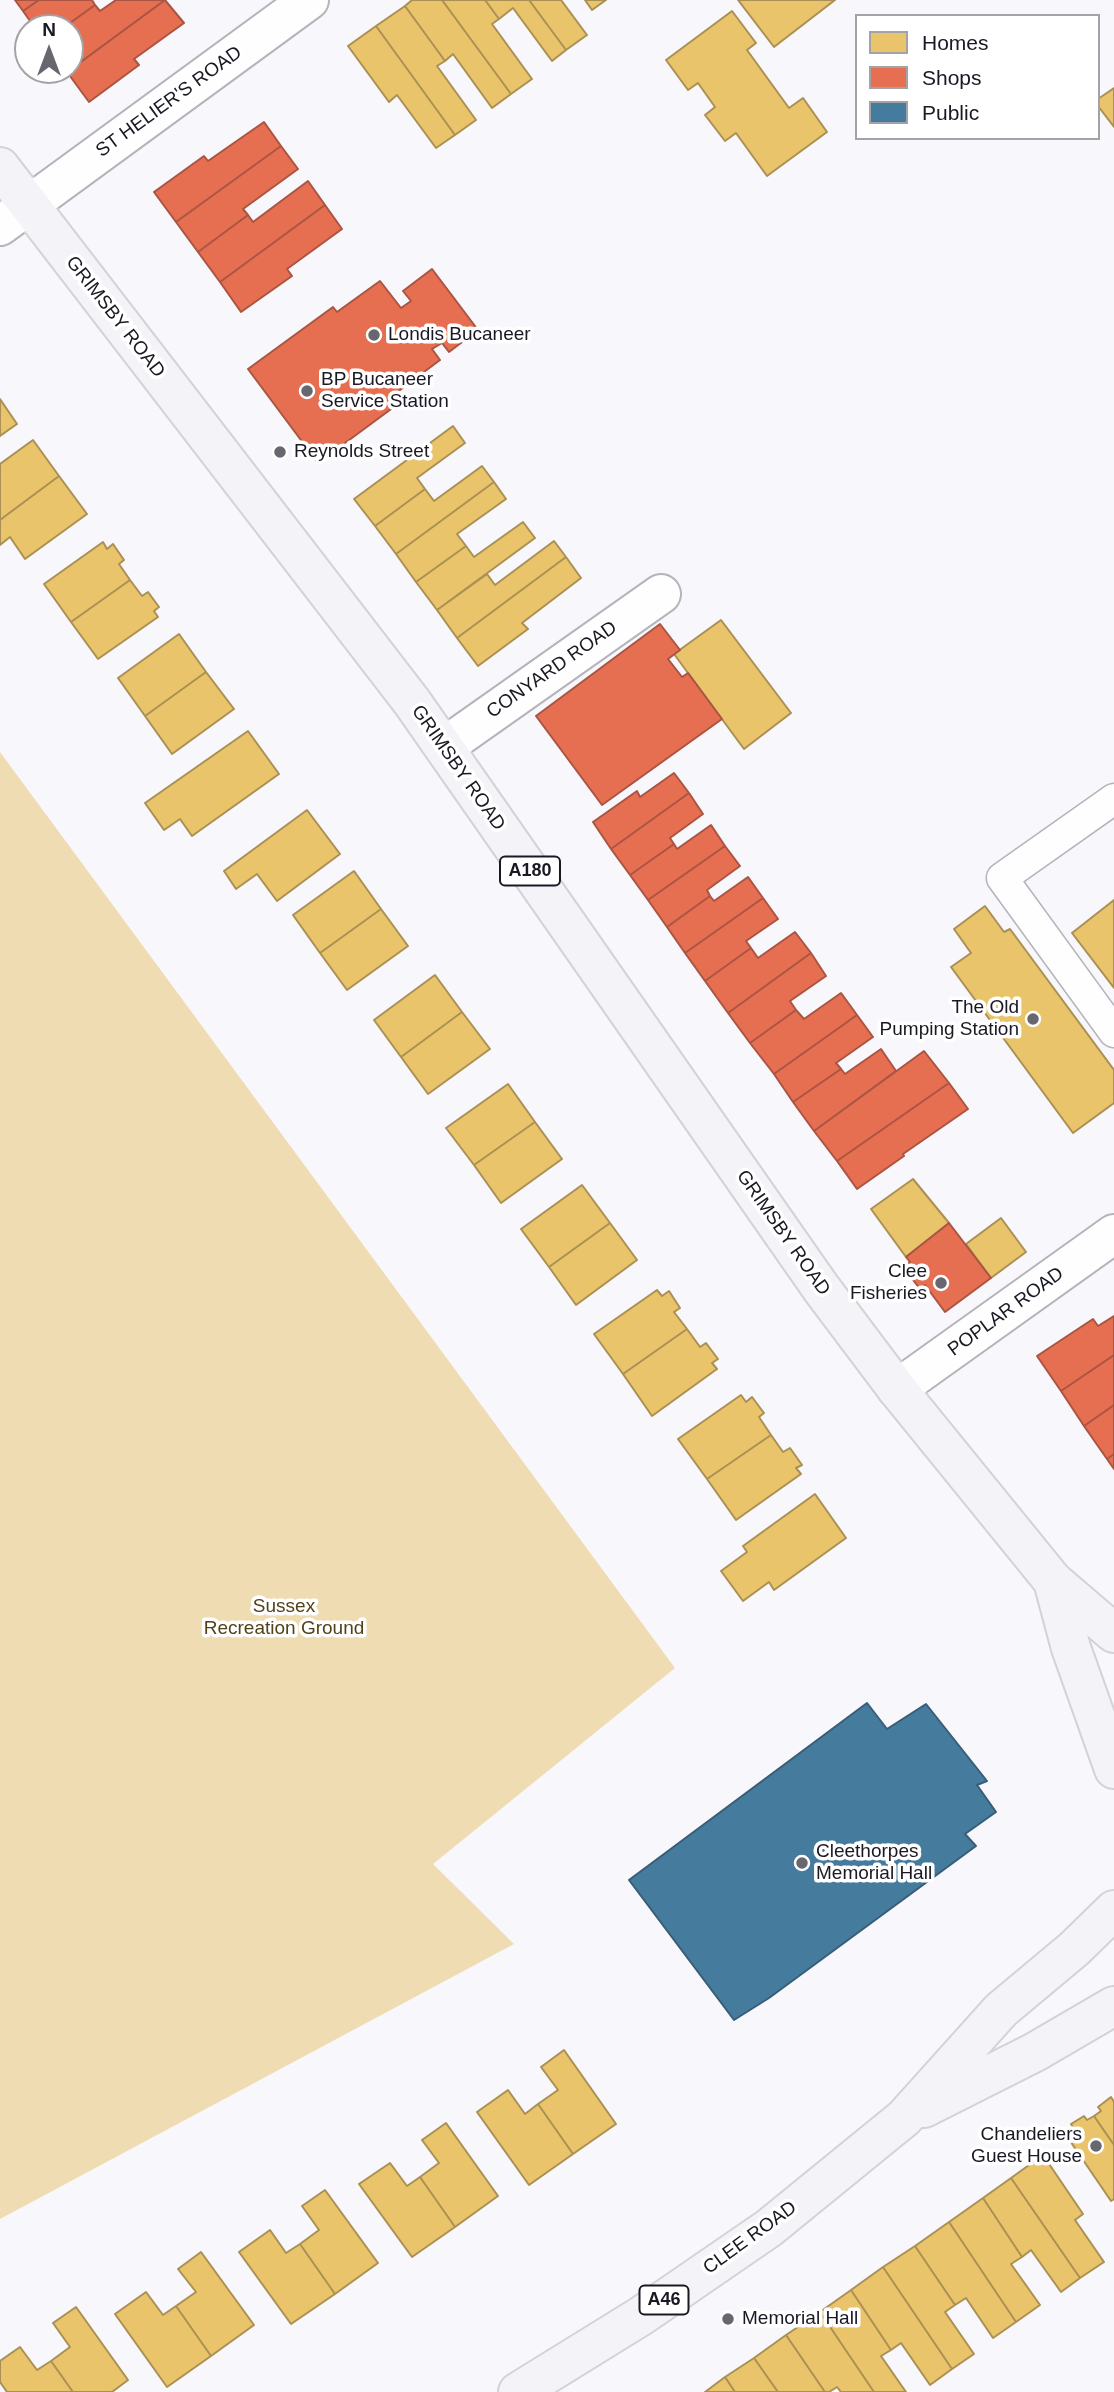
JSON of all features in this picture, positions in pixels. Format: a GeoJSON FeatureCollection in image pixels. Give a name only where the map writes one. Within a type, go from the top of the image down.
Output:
{"type":"FeatureCollection","features":[{"type":"Feature","properties":{"kind":"main road","name":"GRIMSBY ROAD"},"geometry":{"type":"LineString","coordinates":[[0,167],[14,215],[412,702],[821,1288],[897,1389],[1053,1581],[1114,1633]]}},
{"type":"Feature","properties":{"kind":"main road","name":"GRIMSBY ROAD"},"geometry":{"type":"LineString","coordinates":[[1053,1581],[1071,1648],[1114,1769]]}},
{"type":"Feature","properties":{"kind":"main road","name":"CLEE ROAD"},"geometry":{"type":"LineString","coordinates":[[518,2392],[641,2316],[769,2228],[904,2118],[1000,2010],[1074,1949],[1114,1910]]}},
{"type":"Feature","properties":{"kind":"main road","name":"CLEE ROAD"},"geometry":{"type":"LineString","coordinates":[[904,2118],[1035,2052],[1114,2006]]}},
{"type":"Feature","properties":{"kind":"street","name":"ST HELIER'S ROAD"},"geometry":{"type":"LineString","coordinates":[[14,215],[309,0]]}},
{"type":"Feature","properties":{"kind":"street","name":"CONYARD ROAD"},"geometry":{"type":"LineString","coordinates":[[444,747],[661,594]]}},
{"type":"Feature","properties":{"kind":"street","name":"POPLAR ROAD"},"geometry":{"type":"LineString","coordinates":[[897,1389],[1114,1234]]}},
{"type":"Feature","properties":{"kind":"lane"},"geometry":{"type":"LineString","coordinates":[[1114,799],[1003,878],[1114,1032]]}},
{"type":"Feature","properties":{"kind":"green space","name":"Sussex Recreation Ground"},"geometry":{"type":"Polygon","coordinates":[[[0,752],[675,1668],[433,1864],[514,1944],[0,2219],[0,752]]]}},
{"type":"Feature","properties":{"kind":"building: Homes"},"geometry":{"type":"Polygon","coordinates":[[[412,0],[442,0],[511,94],[492,108],[453,54],[445,61],[405,6],[412,0]]]}},
{"type":"Feature","properties":{"kind":"building: Homes"},"geometry":{"type":"Polygon","coordinates":[[[442,0],[485,0],[499,19],[492,24],[532,79],[511,94],[442,0]]]}},
{"type":"Feature","properties":{"kind":"building: Homes"},"geometry":{"type":"Polygon","coordinates":[[[485,0],[529,0],[566,50],[552,61],[513,8],[499,19],[485,0]]]}},
{"type":"Feature","properties":{"kind":"building: Homes"},"geometry":{"type":"Polygon","coordinates":[[[529,0],[561,0],[587,35],[566,50],[529,0]]]}},
{"type":"Feature","properties":{"kind":"building: Homes"},"geometry":{"type":"Polygon","coordinates":[[[585,0],[606,0],[592,10],[585,0]]]}},
{"type":"Feature","properties":{"kind":"building: Homes"},"geometry":{"type":"Polygon","coordinates":[[[738,0],[835,0],[774,47],[738,0]]]}},
{"type":"Feature","properties":{"kind":"building: Homes"},"geometry":{"type":"Polygon","coordinates":[[[405,6],[445,61],[437,66],[476,120],[455,135],[376,26],[405,6]]]}},
{"type":"Feature","properties":{"kind":"building: Homes"},"geometry":{"type":"Polygon","coordinates":[[[732,11],[756,43],[747,50],[789,108],[803,98],[827,132],[767,176],[736,133],[725,141],[705,115],[715,107],[698,83],[688,90],[666,60],[732,11]]]}},
{"type":"Feature","properties":{"kind":"building: Homes"},"geometry":{"type":"Polygon","coordinates":[[[376,26],[455,135],[436,148],[397,95],[389,102],[348,46],[376,26]]]}},
{"type":"Feature","properties":{"kind":"building: Homes"},"geometry":{"type":"Polygon","coordinates":[[[1114,88],[1114,127],[1100,109],[1100,98],[1114,88]]]}},
{"type":"Feature","properties":{"kind":"building: Homes"},"geometry":{"type":"Polygon","coordinates":[[[0,399],[17,424],[0,436],[0,399]]]}},
{"type":"Feature","properties":{"kind":"building: Homes"},"geometry":{"type":"Polygon","coordinates":[[[453,426],[465,443],[417,478],[425,489],[375,526],[354,499],[453,426]]]}},
{"type":"Feature","properties":{"kind":"building: Homes"},"geometry":{"type":"Polygon","coordinates":[[[33,440],[59,476],[0,520],[0,464],[33,440]]]}},
{"type":"Feature","properties":{"kind":"building: Homes"},"geometry":{"type":"Polygon","coordinates":[[[482,466],[494,482],[396,554],[375,526],[425,489],[434,501],[482,466]]]}},
{"type":"Feature","properties":{"kind":"building: Homes"},"geometry":{"type":"Polygon","coordinates":[[[59,476],[87,514],[25,559],[10,537],[0,545],[0,520],[59,476]]]}},
{"type":"Feature","properties":{"kind":"building: Homes"},"geometry":{"type":"Polygon","coordinates":[[[494,482],[506,499],[457,534],[466,546],[416,582],[396,554],[494,482]]]}},
{"type":"Feature","properties":{"kind":"building: Homes"},"geometry":{"type":"Polygon","coordinates":[[[523,522],[535,538],[437,610],[416,582],[466,546],[474,557],[523,522]]]}},
{"type":"Feature","properties":{"kind":"building: Homes"},"geometry":{"type":"Polygon","coordinates":[[[554,541],[566,557],[457,638],[437,610],[487,574],[495,585],[554,541]]]}},
{"type":"Feature","properties":{"kind":"building: Homes"},"geometry":{"type":"Polygon","coordinates":[[[103,542],[107,549],[113,544],[124,560],[119,564],[130,580],[71,622],[44,584],[103,542]]]}},
{"type":"Feature","properties":{"kind":"building: Homes"},"geometry":{"type":"Polygon","coordinates":[[[566,557],[581,578],[522,623],[528,629],[478,666],[457,638],[566,557]]]}},
{"type":"Feature","properties":{"kind":"building: Homes"},"geometry":{"type":"Polygon","coordinates":[[[130,580],[142,596],[148,592],[159,607],[154,611],[158,617],[98,659],[71,622],[130,580]]]}},
{"type":"Feature","properties":{"kind":"building: Homes"},"geometry":{"type":"Polygon","coordinates":[[[721,620],[791,713],[744,749],[674,654],[721,620]]]}},
{"type":"Feature","properties":{"kind":"building: Homes"},"geometry":{"type":"Polygon","coordinates":[[[179,634],[206,672],[145,716],[118,678],[179,634]]]}},
{"type":"Feature","properties":{"kind":"building: Homes"},"geometry":{"type":"Polygon","coordinates":[[[206,672],[234,709],[172,754],[145,716],[206,672]]]}},
{"type":"Feature","properties":{"kind":"building: Homes"},"geometry":{"type":"Polygon","coordinates":[[[248,731],[279,774],[192,836],[180,819],[164,830],[145,803],[248,731]]]}},
{"type":"Feature","properties":{"kind":"building: Homes"},"geometry":{"type":"Polygon","coordinates":[[[307,810],[340,854],[277,901],[257,874],[236,889],[224,871],[307,810]]]}},
{"type":"Feature","properties":{"kind":"building: Homes"},"geometry":{"type":"Polygon","coordinates":[[[354,871],[381,909],[320,953],[293,915],[354,871]]]}},
{"type":"Feature","properties":{"kind":"building: Homes"},"geometry":{"type":"Polygon","coordinates":[[[1114,900],[1114,988],[1072,933],[1114,900]]]}},
{"type":"Feature","properties":{"kind":"building: Homes","name":"The Old Pumping Station"},"geometry":{"type":"Polygon","coordinates":[[[985,906],[1004,932],[1010,929],[1114,1070],[1114,1103],[1073,1133],[951,967],[971,953],[954,929],[985,906]]]}},
{"type":"Feature","properties":{"kind":"building: Homes"},"geometry":{"type":"Polygon","coordinates":[[[381,909],[408,946],[347,990],[320,953],[381,909]]]}},
{"type":"Feature","properties":{"kind":"building: Homes"},"geometry":{"type":"Polygon","coordinates":[[[435,975],[462,1012],[401,1057],[374,1020],[435,975]]]}},
{"type":"Feature","properties":{"kind":"building: Homes"},"geometry":{"type":"Polygon","coordinates":[[[462,1012],[490,1049],[428,1094],[401,1057],[462,1012]]]}},
{"type":"Feature","properties":{"kind":"building: Homes"},"geometry":{"type":"Polygon","coordinates":[[[508,1084],[535,1122],[474,1165],[446,1128],[508,1084]]]}},
{"type":"Feature","properties":{"kind":"building: Homes"},"geometry":{"type":"Polygon","coordinates":[[[535,1122],[562,1159],[501,1203],[474,1165],[535,1122]]]}},
{"type":"Feature","properties":{"kind":"building: Homes"},"geometry":{"type":"Polygon","coordinates":[[[913,1179],[949,1223],[906,1257],[871,1209],[913,1179]]]}},
{"type":"Feature","properties":{"kind":"building: Homes"},"geometry":{"type":"Polygon","coordinates":[[[582,1185],[610,1223],[549,1267],[521,1229],[582,1185]]]}},
{"type":"Feature","properties":{"kind":"building: Homes"},"geometry":{"type":"Polygon","coordinates":[[[1001,1218],[1026,1252],[991,1278],[966,1244],[1001,1218]]]}},
{"type":"Feature","properties":{"kind":"building: Homes"},"geometry":{"type":"Polygon","coordinates":[[[610,1223],[637,1260],[576,1305],[549,1267],[610,1223]]]}},
{"type":"Feature","properties":{"kind":"building: Homes"},"geometry":{"type":"Polygon","coordinates":[[[657,1290],[662,1296],[669,1291],[680,1308],[674,1312],[687,1329],[623,1374],[594,1334],[657,1290]]]}},
{"type":"Feature","properties":{"kind":"building: Homes"},"geometry":{"type":"Polygon","coordinates":[[[687,1329],[700,1347],[706,1343],[718,1359],[712,1363],[717,1369],[652,1416],[623,1374],[687,1329]]]}},
{"type":"Feature","properties":{"kind":"building: Homes"},"geometry":{"type":"Polygon","coordinates":[[[741,1395],[746,1402],[752,1397],[764,1413],[759,1417],[771,1435],[707,1479],[678,1439],[741,1395]]]}},
{"type":"Feature","properties":{"kind":"building: Homes"},"geometry":{"type":"Polygon","coordinates":[[[771,1435],[783,1452],[790,1448],[802,1465],[796,1468],[801,1474],[736,1520],[707,1479],[771,1435]]]}},
{"type":"Feature","properties":{"kind":"building: Homes"},"geometry":{"type":"Polygon","coordinates":[[[815,1494],[846,1538],[774,1590],[769,1582],[743,1601],[721,1571],[747,1552],[743,1546],[815,1494]]]}},
{"type":"Feature","properties":{"kind":"building: Homes"},"geometry":{"type":"Polygon","coordinates":[[[564,2050],[616,2124],[573,2154],[538,2104],[558,2090],[541,2067],[564,2050]]]}},
{"type":"Feature","properties":{"kind":"building: Homes"},"geometry":{"type":"Polygon","coordinates":[[[508,2090],[525,2114],[538,2104],[573,2154],[529,2185],[477,2112],[508,2090]]]}},
{"type":"Feature","properties":{"kind":"building: Homes"},"geometry":{"type":"Polygon","coordinates":[[[1111,2097],[1114,2102],[1114,2145],[1094,2116],[1101,2111],[1098,2107],[1111,2097]]]}},
{"type":"Feature","properties":{"kind":"building: Homes"},"geometry":{"type":"Polygon","coordinates":[[[1084,2116],[1087,2120],[1094,2116],[1114,2145],[1114,2199],[1111,2201],[1066,2135],[1074,2129],[1071,2124],[1084,2116]]]}},
{"type":"Feature","properties":{"kind":"building: Homes"},"geometry":{"type":"Polygon","coordinates":[[[446,2123],[498,2196],[455,2227],[420,2177],[439,2163],[422,2140],[446,2123]]]}},
{"type":"Feature","properties":{"kind":"building: Homes"},"geometry":{"type":"Polygon","coordinates":[[[1043,2155],[1083,2214],[1075,2220],[1104,2262],[1080,2278],[1011,2178],[1043,2155]]]}},
{"type":"Feature","properties":{"kind":"building: Homes"},"geometry":{"type":"Polygon","coordinates":[[[390,2163],[407,2186],[420,2177],[455,2227],[412,2257],[359,2184],[390,2163]]]}},
{"type":"Feature","properties":{"kind":"building: Homes"},"geometry":{"type":"Polygon","coordinates":[[[1011,2178],[1080,2278],[1061,2292],[1031,2250],[1022,2257],[983,2198],[1011,2178]]]}},
{"type":"Feature","properties":{"kind":"building: Homes"},"geometry":{"type":"Polygon","coordinates":[[[325,2190],[378,2263],[335,2294],[300,2244],[319,2230],[302,2206],[325,2190]]]}},
{"type":"Feature","properties":{"kind":"building: Homes"},"geometry":{"type":"Polygon","coordinates":[[[983,2198],[1022,2257],[1011,2264],[1040,2305],[1016,2322],[949,2222],[983,2198]]]}},
{"type":"Feature","properties":{"kind":"building: Homes"},"geometry":{"type":"Polygon","coordinates":[[[949,2222],[1016,2322],[993,2338],[966,2298],[955,2305],[915,2246],[949,2222]]]}},
{"type":"Feature","properties":{"kind":"building: Homes"},"geometry":{"type":"Polygon","coordinates":[[[270,2230],[286,2253],[300,2244],[335,2294],[291,2324],[239,2252],[270,2230]]]}},
{"type":"Feature","properties":{"kind":"building: Homes"},"geometry":{"type":"Polygon","coordinates":[[[915,2246],[955,2305],[945,2312],[974,2354],[952,2369],[883,2267],[915,2246]]]}},
{"type":"Feature","properties":{"kind":"building: Homes"},"geometry":{"type":"Polygon","coordinates":[[[201,2252],[254,2325],[211,2356],[176,2306],[196,2292],[178,2269],[201,2252]]]}},
{"type":"Feature","properties":{"kind":"building: Homes"},"geometry":{"type":"Polygon","coordinates":[[[883,2267],[952,2369],[930,2385],[901,2343],[891,2350],[851,2290],[883,2267]]]}},
{"type":"Feature","properties":{"kind":"building: Homes"},"geometry":{"type":"Polygon","coordinates":[[[851,2290],[891,2350],[881,2356],[906,2392],[874,2392],[820,2312],[851,2290]]]}},
{"type":"Feature","properties":{"kind":"building: Homes"},"geometry":{"type":"Polygon","coordinates":[[[146,2292],[163,2315],[176,2306],[211,2356],[167,2387],[115,2314],[146,2292]]]}},
{"type":"Feature","properties":{"kind":"building: Homes"},"geometry":{"type":"Polygon","coordinates":[[[76,2307],[128,2380],[112,2392],[73,2392],[51,2361],[70,2347],[53,2323],[76,2307]]]}},
{"type":"Feature","properties":{"kind":"building: Homes"},"geometry":{"type":"Polygon","coordinates":[[[820,2312],[874,2392],[841,2392],[837,2387],[825,2392],[786,2335],[820,2312]]]}},
{"type":"Feature","properties":{"kind":"building: Homes"},"geometry":{"type":"Polygon","coordinates":[[[786,2335],[825,2392],[778,2392],[754,2358],[786,2335]]]}},
{"type":"Feature","properties":{"kind":"building: Homes"},"geometry":{"type":"Polygon","coordinates":[[[20,2347],[37,2370],[51,2361],[73,2392],[7,2392],[0,2382],[0,2361],[20,2347]]]}},
{"type":"Feature","properties":{"kind":"building: Homes"},"geometry":{"type":"Polygon","coordinates":[[[754,2358],[778,2392],[735,2392],[725,2377],[754,2358]]]}},
{"type":"Feature","properties":{"kind":"building: Homes"},"geometry":{"type":"Polygon","coordinates":[[[725,2377],[735,2392],[705,2392],[725,2377]]]}},
{"type":"Feature","properties":{"kind":"building: Shops"},"geometry":{"type":"Polygon","coordinates":[[[15,0],[39,0],[23,11],[15,0]]]}},
{"type":"Feature","properties":{"kind":"building: Shops"},"geometry":{"type":"Polygon","coordinates":[[[39,0],[92,0],[95,5],[82,14],[25,14],[23,11],[39,0]]]}},
{"type":"Feature","properties":{"kind":"building: Shops"},"geometry":{"type":"Polygon","coordinates":[[[116,0],[165,0],[84,60],[82,14],[95,5],[100,11],[116,0]]]}},
{"type":"Feature","properties":{"kind":"building: Shops"},"geometry":{"type":"Polygon","coordinates":[[[165,0],[184,23],[134,59],[139,65],[89,102],[76,84],[84,84],[84,60],[165,0]]]}},
{"type":"Feature","properties":{"kind":"building: Shops"},"geometry":{"type":"Polygon","coordinates":[[[264,122],[281,146],[176,222],[154,192],[204,156],[208,161],[264,122]]]}},
{"type":"Feature","properties":{"kind":"building: Shops"},"geometry":{"type":"Polygon","coordinates":[[[281,146],[298,169],[243,209],[248,215],[198,252],[176,222],[281,146]]]}},
{"type":"Feature","properties":{"kind":"building: Shops"},"geometry":{"type":"Polygon","coordinates":[[[308,181],[325,205],[220,282],[198,252],[248,215],[253,222],[308,181]]]}},
{"type":"Feature","properties":{"kind":"building: Shops"},"geometry":{"type":"Polygon","coordinates":[[[325,205],[342,229],[287,269],[292,276],[241,312],[220,282],[325,205]]]}},
{"type":"Feature","properties":{"kind":"building: Shops"},"geometry":{"type":"Polygon","coordinates":[[[432,269],[478,330],[449,352],[442,343],[432,349],[440,360],[396,393],[402,401],[318,463],[248,369],[333,307],[337,312],[380,281],[401,308],[411,301],[403,291],[432,269]]]}},
{"type":"Feature","properties":{"kind":"building: Shops"},"geometry":{"type":"Polygon","coordinates":[[[660,624],[680,650],[668,659],[682,677],[688,673],[722,719],[602,805],[536,716],[660,624]]]}},
{"type":"Feature","properties":{"kind":"building: Shops"},"geometry":{"type":"Polygon","coordinates":[[[674,773],[689,793],[611,849],[593,822],[637,791],[640,797],[674,773]]]}},
{"type":"Feature","properties":{"kind":"building: Shops"},"geometry":{"type":"Polygon","coordinates":[[[689,793],[703,814],[670,838],[674,844],[630,875],[611,849],[689,793]]]}},
{"type":"Feature","properties":{"kind":"building: Shops"},"geometry":{"type":"Polygon","coordinates":[[[711,825],[725,846],[648,900],[630,875],[674,844],[677,849],[711,825]]]}},
{"type":"Feature","properties":{"kind":"building: Shops"},"geometry":{"type":"Polygon","coordinates":[[[725,846],[740,866],[707,890],[710,896],[667,927],[648,900],[725,846]]]}},
{"type":"Feature","properties":{"kind":"building: Shops"},"geometry":{"type":"Polygon","coordinates":[[[748,877],[763,898],[685,953],[667,927],[710,896],[714,901],[748,877]]]}},
{"type":"Feature","properties":{"kind":"building: Shops"},"geometry":{"type":"Polygon","coordinates":[[[763,898],[778,919],[746,941],[751,948],[705,981],[685,953],[763,898]]]}},
{"type":"Feature","properties":{"kind":"building: Shops"},"geometry":{"type":"Polygon","coordinates":[[[795,932],[811,953],[728,1013],[705,981],[751,948],[758,958],[795,932]]]}},
{"type":"Feature","properties":{"kind":"building: Shops"},"geometry":{"type":"Polygon","coordinates":[[[811,953],[826,976],[790,1001],[796,1010],[750,1043],[728,1013],[811,953]]]}},
{"type":"Feature","properties":{"kind":"building: Shops"},"geometry":{"type":"Polygon","coordinates":[[[841,993],[857,1015],[774,1074],[750,1043],[796,1010],[804,1019],[841,993]]]}},
{"type":"Feature","properties":{"kind":"building: Shops"},"geometry":{"type":"Polygon","coordinates":[[[857,1015],[873,1037],[836,1063],[841,1069],[793,1102],[774,1074],[857,1015]]]}},
{"type":"Feature","properties":{"kind":"building: Shops"},"geometry":{"type":"Polygon","coordinates":[[[881,1049],[896,1071],[814,1131],[793,1102],[841,1069],[845,1074],[881,1049]]]}},
{"type":"Feature","properties":{"kind":"building: Shops"},"geometry":{"type":"Polygon","coordinates":[[[924,1051],[949,1083],[837,1161],[814,1131],[924,1051]]]}},
{"type":"Feature","properties":{"kind":"building: Shops"},"geometry":{"type":"Polygon","coordinates":[[[949,1083],[968,1109],[857,1189],[837,1161],[949,1083]]]}},
{"type":"Feature","properties":{"kind":"building: Shops"},"geometry":{"type":"Polygon","coordinates":[[[949,1223],[991,1278],[945,1312],[925,1285],[920,1289],[903,1267],[910,1262],[906,1257],[949,1223]]]}},
{"type":"Feature","properties":{"kind":"building: Shops"},"geometry":{"type":"Polygon","coordinates":[[[1114,1316],[1114,1355],[1061,1391],[1037,1356],[1093,1319],[1098,1326],[1114,1316]]]}},
{"type":"Feature","properties":{"kind":"building: Shops"},"geometry":{"type":"Polygon","coordinates":[[[1114,1355],[1114,1405],[1084,1426],[1061,1391],[1114,1355]]]}},
{"type":"Feature","properties":{"kind":"building: Shops"},"geometry":{"type":"Polygon","coordinates":[[[1114,1405],[1114,1454],[1107,1459],[1084,1426],[1114,1405]]]}},
{"type":"Feature","properties":{"kind":"building: Shops"},"geometry":{"type":"Polygon","coordinates":[[[1114,1454],[1114,1469],[1107,1459],[1114,1454]]]}},
{"type":"Feature","properties":{"kind":"building: Public","name":"Cleethorpes Memorial Hall"},"geometry":{"type":"Polygon","coordinates":[[[867,1703],[887,1729],[926,1704],[987,1781],[977,1785],[996,1812],[965,1834],[976,1846],[769,1998],[734,2020],[629,1880],[867,1703]]]}},
{"type":"Feature","properties":{"kind":"place","name":"Londis Bucaneer"},"geometry":{"type":"Point","coordinates":[374,335]}},
{"type":"Feature","properties":{"kind":"place","name":"BP Bucaneer Service Station"},"geometry":{"type":"Point","coordinates":[307,391]}},
{"type":"Feature","properties":{"kind":"place","name":"Reynolds Street"},"geometry":{"type":"Point","coordinates":[280,452]}},
{"type":"Feature","properties":{"kind":"place","name":"The Old Pumping Station"},"geometry":{"type":"Point","coordinates":[1033,1019]}},
{"type":"Feature","properties":{"kind":"place","name":"Clee Fisheries"},"geometry":{"type":"Point","coordinates":[941,1283]}},
{"type":"Feature","properties":{"kind":"place","name":"Cleethorpes Memorial Hall"},"geometry":{"type":"Point","coordinates":[802,1863]}},
{"type":"Feature","properties":{"kind":"place","name":"Chandeliers Guest House"},"geometry":{"type":"Point","coordinates":[1096,2146]}},
{"type":"Feature","properties":{"kind":"place","name":"Memorial Hall"},"geometry":{"type":"Point","coordinates":[728,2319]}}]}
